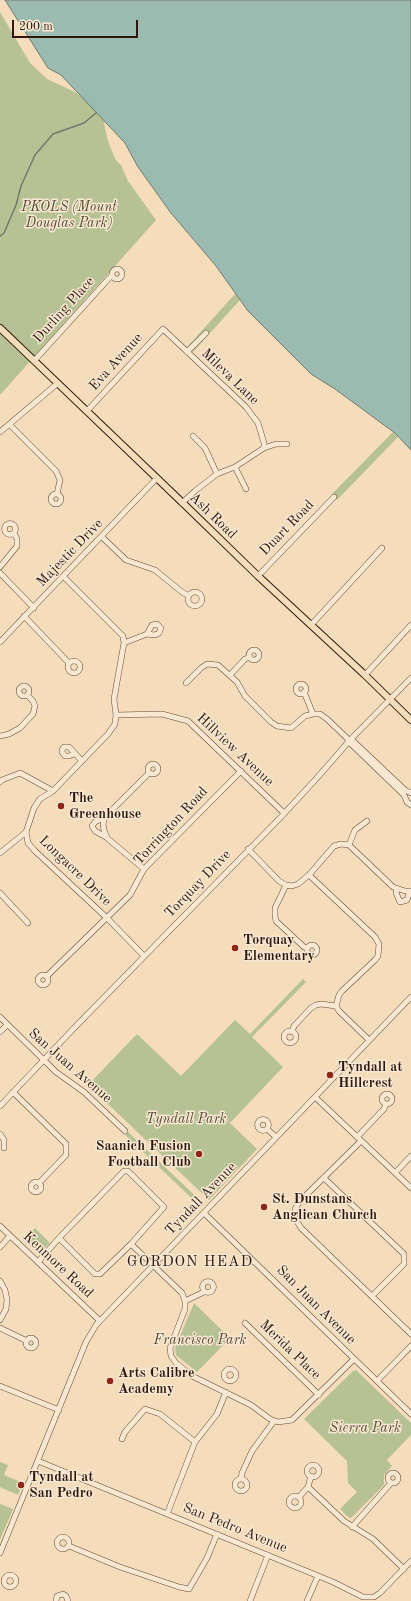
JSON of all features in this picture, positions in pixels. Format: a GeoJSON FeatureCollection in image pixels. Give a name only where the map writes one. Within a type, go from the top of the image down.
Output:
{"type":"FeatureCollection","features":[{"type":"Feature","properties":{"kind":"main road","name":"Ash Road"},"geometry":{"type":"LineString","coordinates":[[0,328],[258,576],[365,675],[411,720]]}},
{"type":"Feature","properties":{"kind":"street","name":"Durling Place"},"geometry":{"type":"LineString","coordinates":[[34,361],[112,276]]}},
{"type":"Feature","properties":{"kind":"street","name":"Mileva Lane"},"geometry":{"type":"LineString","coordinates":[[162,329],[246,407],[258,423],[264,448]]}},
{"type":"Feature","properties":{"kind":"street","name":"Eva Avenue"},"geometry":{"type":"LineString","coordinates":[[87,411],[162,329]]}},
{"type":"Feature","properties":{"kind":"street"},"geometry":{"type":"LineString","coordinates":[[187,352],[206,333]]}},
{"type":"Feature","properties":{"kind":"street"},"geometry":{"type":"LineString","coordinates":[[0,432],[58,383]]}},
{"type":"Feature","properties":{"kind":"street"},"geometry":{"type":"LineString","coordinates":[[10,425],[56,471],[60,480],[56,494]]}},
{"type":"Feature","properties":{"kind":"street"},"geometry":{"type":"LineString","coordinates":[[193,436],[205,448],[217,474]]}},
{"type":"Feature","properties":{"kind":"street"},"geometry":{"type":"LineString","coordinates":[[182,503],[194,491],[217,474],[235,467],[264,448],[276,444],[287,444]]}},
{"type":"Feature","properties":{"kind":"street"},"geometry":{"type":"LineString","coordinates":[[235,467],[246,489]]}},
{"type":"Feature","properties":{"kind":"street","name":"Majestic Drive"},"geometry":{"type":"LineString","coordinates":[[0,642],[64,577],[157,478]]}},
{"type":"Feature","properties":{"kind":"street","name":"Duart Road"},"geometry":{"type":"LineString","coordinates":[[258,576],[334,497]]}},
{"type":"Feature","properties":{"kind":"street"},"geometry":{"type":"LineString","coordinates":[[0,567],[17,546],[17,539],[14,533]]}},
{"type":"Feature","properties":{"kind":"street"},"geometry":{"type":"LineString","coordinates":[[102,537],[126,560],[155,570],[189,596]]}},
{"type":"Feature","properties":{"kind":"street"},"geometry":{"type":"LineString","coordinates":[[311,625],[382,548]]}},
{"type":"Feature","properties":{"kind":"street"},"geometry":{"type":"LineString","coordinates":[[0,573],[34,608]]}},
{"type":"Feature","properties":{"kind":"street"},"geometry":{"type":"LineString","coordinates":[[64,577],[123,636],[124,643],[147,634]]}},
{"type":"Feature","properties":{"kind":"street"},"geometry":{"type":"LineString","coordinates":[[24,616],[69,663]]}},
{"type":"Feature","properties":{"kind":"street"},"geometry":{"type":"LineString","coordinates":[[365,675],[411,625]]}},
{"type":"Feature","properties":{"kind":"street","name":"Longacre Drive"},"geometry":{"type":"LineString","coordinates":[[124,643],[114,699],[116,715],[115,724],[108,734],[82,761],[52,791],[40,799],[34,808],[26,832],[28,843],[35,851],[107,918],[144,956]]}},
{"type":"Feature","properties":{"kind":"street"},"geometry":{"type":"LineString","coordinates":[[230,675],[250,657]]}},
{"type":"Feature","properties":{"kind":"street"},"geometry":{"type":"LineString","coordinates":[[186,683],[207,664],[218,665],[237,682],[245,696],[270,722],[277,726],[291,728],[306,716],[320,714],[349,740],[404,795],[407,802],[411,805]]}},
{"type":"Feature","properties":{"kind":"street","name":"Torquay Drive"},"geometry":{"type":"LineString","coordinates":[[0,1106],[284,813],[316,779],[349,740],[411,678]]}},
{"type":"Feature","properties":{"kind":"street"},"geometry":{"type":"LineString","coordinates":[[304,692],[312,714]]}},
{"type":"Feature","properties":{"kind":"street"},"geometry":{"type":"LineString","coordinates":[[0,736],[9,734],[20,728],[33,714],[33,701],[27,694]]}},
{"type":"Feature","properties":{"kind":"street","name":"Hillview Avenue"},"geometry":{"type":"LineString","coordinates":[[116,715],[162,714],[188,721],[284,813]]}},
{"type":"Feature","properties":{"kind":"street"},"geometry":{"type":"LineString","coordinates":[[349,740],[405,790],[411,793]]}},
{"type":"Feature","properties":{"kind":"street"},"geometry":{"type":"LineString","coordinates":[[74,754],[82,761]]}},
{"type":"Feature","properties":{"kind":"street","name":"Torrington Road"},"geometry":{"type":"LineString","coordinates":[[47,976],[130,895],[144,869],[241,771]]}},
{"type":"Feature","properties":{"kind":"street"},"geometry":{"type":"LineString","coordinates":[[144,869],[92,826],[95,822],[105,817],[149,773]]}},
{"type":"Feature","properties":{"kind":"street"},"geometry":{"type":"LineString","coordinates":[[0,782],[20,774],[52,791]]}},
{"type":"Feature","properties":{"kind":"street"},"geometry":{"type":"LineString","coordinates":[[105,817],[103,824],[108,838]]}},
{"type":"Feature","properties":{"kind":"street"},"geometry":{"type":"LineString","coordinates":[[349,845],[355,830],[367,821]]}},
{"type":"Feature","properties":{"kind":"street"},"geometry":{"type":"LineString","coordinates":[[0,853],[26,832]]}},
{"type":"Feature","properties":{"kind":"street"},"geometry":{"type":"LineString","coordinates":[[248,850],[279,881],[286,885],[298,884],[309,875],[334,846],[341,844],[349,845],[393,887],[397,890],[410,891],[407,900],[400,902],[396,893],[397,890]]}},
{"type":"Feature","properties":{"kind":"street"},"geometry":{"type":"LineString","coordinates":[[309,875],[375,938],[379,944],[378,956],[339,994],[336,1006],[339,1011],[369,1040]]}},
{"type":"Feature","properties":{"kind":"street"},"geometry":{"type":"LineString","coordinates":[[286,885],[275,908],[276,921],[304,947],[307,948]]}},
{"type":"Feature","properties":{"kind":"street"},"geometry":{"type":"LineString","coordinates":[[0,893],[28,923]]}},
{"type":"Feature","properties":{"kind":"street","name":"Tyndall Avenue"},"geometry":{"type":"LineString","coordinates":[[0,1553],[86,1342],[100,1320],[411,997]]}},
{"type":"Feature","properties":{"kind":"street"},"geometry":{"type":"LineString","coordinates":[[292,1032],[294,1026],[311,1008],[316,1005],[321,1004],[336,1006]]}},
{"type":"Feature","properties":{"kind":"street","name":"San Juan Avenue"},"geometry":{"type":"LineString","coordinates":[[0,1018],[44,1061],[61,1076],[84,1092],[125,1131]]}},
{"type":"Feature","properties":{"kind":"street"},"geometry":{"type":"LineString","coordinates":[[0,1032],[7,1025]]}},
{"type":"Feature","properties":{"kind":"street"},"geometry":{"type":"LineString","coordinates":[[13,1092],[66,1144],[66,1156],[39,1183]]}},
{"type":"Feature","properties":{"kind":"street"},"geometry":{"type":"LineString","coordinates":[[315,1097],[411,1188]]}},
{"type":"Feature","properties":{"kind":"street"},"geometry":{"type":"LineString","coordinates":[[386,1104],[384,1109],[359,1139],[298,1204],[295,1212],[296,1221],[301,1228],[411,1334]]}},
{"type":"Feature","properties":{"kind":"street"},"geometry":{"type":"LineString","coordinates":[[267,1129],[276,1137]]}},
{"type":"Feature","properties":{"kind":"street"},"geometry":{"type":"LineString","coordinates":[[0,1134],[4,1140],[4,1148]]}},
{"type":"Feature","properties":{"kind":"street"},"geometry":{"type":"LineString","coordinates":[[395,1173],[411,1156]]}},
{"type":"Feature","properties":{"kind":"street"},"geometry":{"type":"LineString","coordinates":[[38,1262],[59,1238],[124,1171],[128,1171],[164,1207],[131,1244],[100,1274],[95,1274],[59,1238]]}},
{"type":"Feature","properties":{"kind":"street"},"geometry":{"type":"LineString","coordinates":[[324,1178],[404,1254],[404,1264],[372,1296]]}},
{"type":"Feature","properties":{"kind":"street","name":"San Juan Avenue"},"geometry":{"type":"LineString","coordinates":[[204,1213],[411,1414]]}},
{"type":"Feature","properties":{"kind":"street","name":"Kenmore Road"},"geometry":{"type":"LineString","coordinates":[[0,1226],[100,1320]]}},
{"type":"Feature","properties":{"kind":"street"},"geometry":{"type":"LineString","coordinates":[[0,1247],[10,1236]]}},
{"type":"Feature","properties":{"kind":"street"},"geometry":{"type":"LineString","coordinates":[[131,1244],[182,1293],[185,1300],[185,1309],[170,1348],[171,1356],[176,1363],[192,1376],[251,1405],[274,1421],[283,1422],[292,1420],[354,1359]]}},
{"type":"Feature","properties":{"kind":"street"},"geometry":{"type":"LineString","coordinates":[[404,1259],[411,1261]]}},
{"type":"Feature","properties":{"kind":"street"},"geometry":{"type":"LineString","coordinates":[[0,1282],[5,1290],[7,1300],[6,1309],[0,1320]]}},
{"type":"Feature","properties":{"kind":"street"},"geometry":{"type":"LineString","coordinates":[[185,1300],[204,1292]]}},
{"type":"Feature","properties":{"kind":"street","name":"Merida Place"},"geometry":{"type":"LineString","coordinates":[[244,1323],[319,1395]]}},
{"type":"Feature","properties":{"kind":"street"},"geometry":{"type":"LineString","coordinates":[[0,1328],[27,1341]]}},
{"type":"Feature","properties":{"kind":"street"},"geometry":{"type":"LineString","coordinates":[[376,1381],[411,1346]]}},
{"type":"Feature","properties":{"kind":"street"},"geometry":{"type":"LineString","coordinates":[[168,1514],[195,1442],[216,1414],[225,1392],[227,1381]]}},
{"type":"Feature","properties":{"kind":"street"},"geometry":{"type":"LineString","coordinates":[[0,1386],[59,1410]]}},
{"type":"Feature","properties":{"kind":"street"},"geometry":{"type":"LineString","coordinates":[[122,1439],[125,1432],[145,1409],[160,1414],[195,1442]]}},
{"type":"Feature","properties":{"kind":"street"},"geometry":{"type":"LineString","coordinates":[[241,1478],[252,1451],[274,1421]]}},
{"type":"Feature","properties":{"kind":"street","name":"San Pedro Avenue"},"geometry":{"type":"LineString","coordinates":[[38,1461],[342,1586],[357,1595],[369,1598],[380,1593],[411,1561]]}},
{"type":"Feature","properties":{"kind":"street"},"geometry":{"type":"LineString","coordinates":[[299,1497],[308,1487],[311,1476]]}},
{"type":"Feature","properties":{"kind":"street"},"geometry":{"type":"LineString","coordinates":[[352,1527],[391,1483]]}},
{"type":"Feature","properties":{"kind":"street"},"geometry":{"type":"LineString","coordinates":[[308,1487],[344,1521],[373,1539],[404,1569]]}},
{"type":"Feature","properties":{"kind":"street"},"geometry":{"type":"LineString","coordinates":[[69,1546],[120,1567],[179,1587],[190,1589],[207,1558],[217,1534]]}},
{"type":"Feature","properties":{"kind":"street"},"geometry":{"type":"LineString","coordinates":[[250,1601],[268,1555]]}},
{"type":"Feature","properties":{"kind":"street"},"geometry":{"type":"LineString","coordinates":[[307,1601],[318,1576]]}},
{"type":"Feature","properties":{"kind":"street"},"geometry":{"type":"LineString","coordinates":[[56,1601],[57,1596],[63,1594],[66,1596],[68,1601]]}},
{"type":"Feature","properties":{"kind":"green space","name":"PKOLS (Mount Douglas Park)"},"geometry":{"type":"Polygon","coordinates":[[[0,12],[30,63],[47,79],[75,92],[102,112],[107,138],[115,159],[121,165],[128,181],[156,220],[0,395],[0,12]]]}},
{"type":"Feature","properties":{"kind":"green space"},"geometry":{"type":"Polygon","coordinates":[[[235,294],[240,300],[193,352],[187,347],[235,294]]]}},
{"type":"Feature","properties":{"kind":"green space"},"geometry":{"type":"Polygon","coordinates":[[[393,432],[398,437],[337,500],[332,494],[393,432]]]}},
{"type":"Feature","properties":{"kind":"green space","name":"Tyndall Park"},"geometry":{"type":"Polygon","coordinates":[[[303,979],[306,982],[252,1037],[283,1067],[230,1123],[257,1149],[209,1200],[88,1085],[137,1034],[181,1076],[235,1020],[250,1034],[303,979]]]}},
{"type":"Feature","properties":{"kind":"green space","name":"Tyndall Park"},"geometry":{"type":"Polygon","coordinates":[[[128,1132],[204,1204],[201,1207],[125,1135],[128,1132]]]}},
{"type":"Feature","properties":{"kind":"green space"},"geometry":{"type":"Polygon","coordinates":[[[35,1228],[50,1243],[40,1253],[23,1240],[35,1228]]]}},
{"type":"Feature","properties":{"kind":"green space","name":"Francisco Park"},"geometry":{"type":"Polygon","coordinates":[[[194,1303],[230,1338],[197,1372],[176,1355],[175,1348],[194,1303]]]}},
{"type":"Feature","properties":{"kind":"green space","name":"Sierra Park"},"geometry":{"type":"Polygon","coordinates":[[[356,1370],[411,1423],[411,1435],[387,1460],[392,1466],[384,1475],[384,1485],[351,1518],[340,1509],[357,1492],[348,1483],[347,1461],[304,1419],[353,1371],[356,1370]]]}},
{"type":"Feature","properties":{"kind":"green space"},"geometry":{"type":"Polygon","coordinates":[[[0,1462],[8,1465],[4,1475],[23,1483],[18,1495],[0,1487],[0,1462]]]}},
{"type":"Feature","properties":{"kind":"green space"},"geometry":{"type":"Polygon","coordinates":[[[0,1504],[13,1509],[0,1540],[0,1504]]]}},
{"type":"Feature","properties":{"kind":"water"},"geometry":{"type":"Polygon","coordinates":[[[5,0],[411,0],[411,450],[395,433],[335,389],[311,374],[248,311],[216,266],[171,213],[138,167],[125,143],[61,75],[48,68],[5,0]]]}},
{"type":"Feature","properties":{"kind":"waterway"},"geometry":{"type":"LineString","coordinates":[[0,236],[4,233],[16,205],[21,186],[35,155],[53,134],[84,123],[96,113]]}},
{"type":"Feature","properties":{"kind":"place","name":"The Greenhouse"},"geometry":{"type":"Point","coordinates":[61,806]}},
{"type":"Feature","properties":{"kind":"place","name":"Torquay Elementary"},"geometry":{"type":"Point","coordinates":[235,948]}},
{"type":"Feature","properties":{"kind":"place","name":"Tyndall at Hillcrest"},"geometry":{"type":"Point","coordinates":[330,1075]}},
{"type":"Feature","properties":{"kind":"place","name":"Saanich Fusion Football Club"},"geometry":{"type":"Point","coordinates":[199,1154]}},
{"type":"Feature","properties":{"kind":"place","name":"St. Dunstans Anglican Church"},"geometry":{"type":"Point","coordinates":[264,1207]}},
{"type":"Feature","properties":{"kind":"place","name":"Arts Calibre Academy"},"geometry":{"type":"Point","coordinates":[110,1381]}},
{"type":"Feature","properties":{"kind":"place","name":"Tyndall at San Pedro"},"geometry":{"type":"Point","coordinates":[21,1485]}},
{"type":"Feature","properties":{"kind":"district","name":"GORDON HEAD"},"geometry":{"type":"Point","coordinates":[190,1262]}}]}
